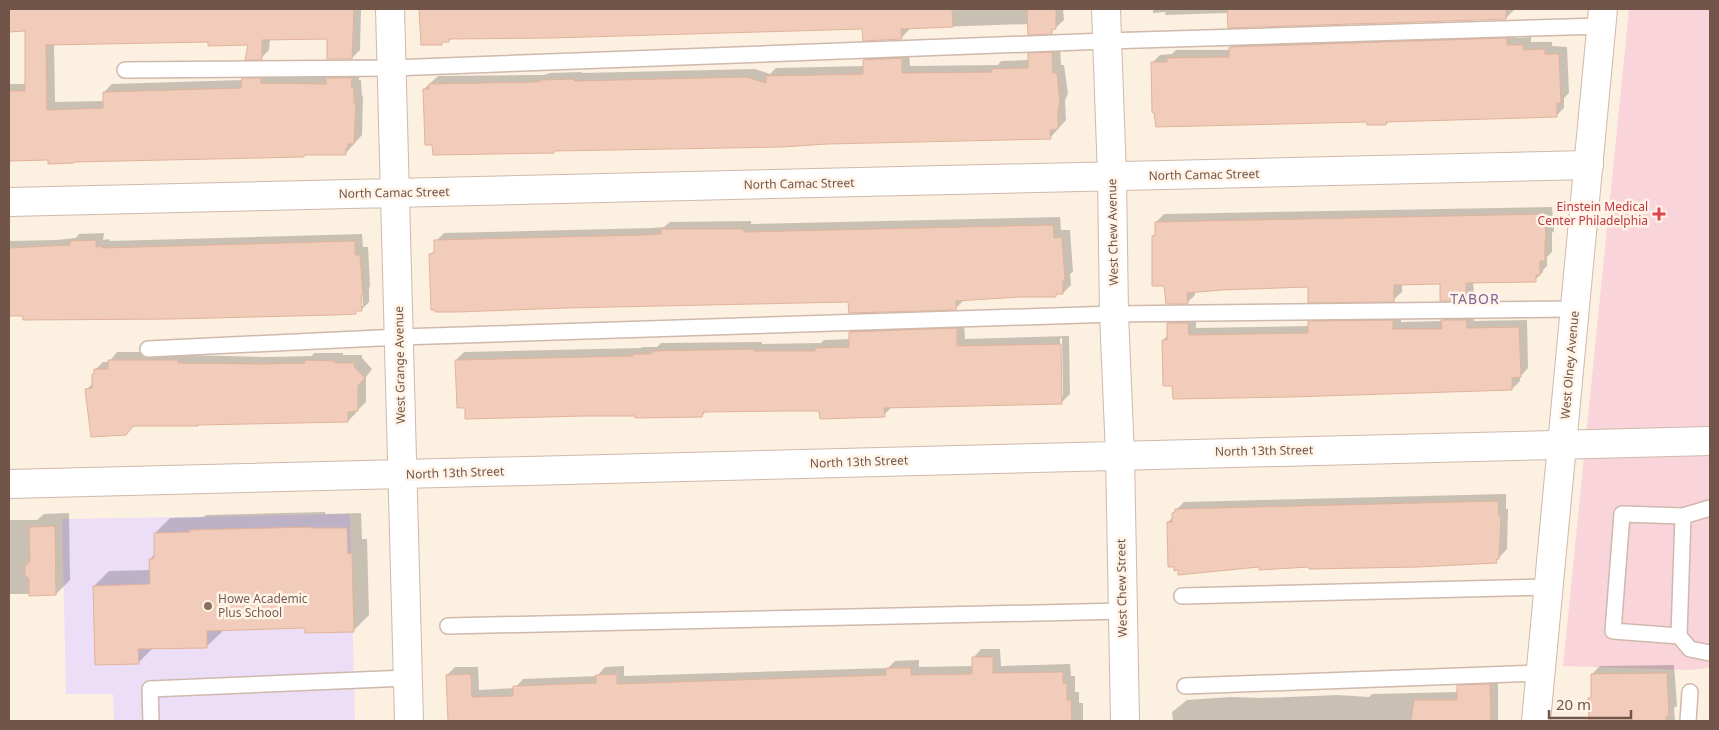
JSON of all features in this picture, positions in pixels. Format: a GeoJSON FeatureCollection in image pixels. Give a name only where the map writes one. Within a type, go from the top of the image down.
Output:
{"type":"FeatureCollection","features":[{"type":"Feature","properties":{"kind":"street","name":"West Grange Avenue"},"geometry":{"type":"LineString","coordinates":[[390,9],[409,721]]}},
{"type":"Feature","properties":{"kind":"street","name":"West Chew Avenue"},"geometry":{"type":"LineString","coordinates":[[1106,9],[1112,177],[1114,314],[1120,455]]}},
{"type":"Feature","properties":{"kind":"street","name":"West Olney Avenue"},"geometry":{"type":"LineString","coordinates":[[1536,721],[1602,18]]}},
{"type":"Feature","properties":{"kind":"street","name":"North Camac Street"},"geometry":{"type":"LineString","coordinates":[[9,202],[1588,165]]}},
{"type":"Feature","properties":{"kind":"street","name":"North 13th Street"},"geometry":{"type":"LineString","coordinates":[[9,484],[1710,441]]}},
{"type":"Feature","properties":{"kind":"street","name":"West Chew Street"},"geometry":{"type":"LineString","coordinates":[[1120,455],[1125,721]]}},
{"type":"Feature","properties":{"kind":"lane"},"geometry":{"type":"LineString","coordinates":[[125,70],[392,68],[1106,41],[1602,18]]}},
{"type":"Feature","properties":{"kind":"lane"},"geometry":{"type":"LineString","coordinates":[[148,349],[400,336],[1114,314],[1575,309]]}},
{"type":"Feature","properties":{"kind":"lane"},"geometry":{"type":"LineString","coordinates":[[1680,636],[1613,632],[1622,514],[1683,516],[1710,508]]}},
{"type":"Feature","properties":{"kind":"lane"},"geometry":{"type":"LineString","coordinates":[[1683,516],[1680,636],[1690,649],[1710,653]]}},
{"type":"Feature","properties":{"kind":"lane"},"geometry":{"type":"LineString","coordinates":[[1182,596],[1549,587]]}},
{"type":"Feature","properties":{"kind":"lane"},"geometry":{"type":"LineString","coordinates":[[448,626],[1123,611]]}},
{"type":"Feature","properties":{"kind":"lane"},"geometry":{"type":"LineString","coordinates":[[1185,686],[1541,673]]}},
{"type":"Feature","properties":{"kind":"lane"},"geometry":{"type":"LineString","coordinates":[[151,721],[150,688],[407,678]]}},
{"type":"Feature","properties":{"kind":"lane"},"geometry":{"type":"LineString","coordinates":[[1688,721],[1690,692]]}},
{"type":"Feature","properties":{"kind":"shaded area","name":"Einstein Medical Center Philadelphia"},"geometry":{"type":"Polygon","coordinates":[[[1629,9],[1710,9],[1710,668],[1689,670],[1563,666],[1629,9]]]}},
{"type":"Feature","properties":{"kind":"shaded area","name":"Howe Academic Plus School"},"geometry":{"type":"Polygon","coordinates":[[[350,514],[355,721],[114,721],[113,694],[66,694],[62,519],[350,514]]]}},
{"type":"Feature","properties":{"kind":"building"},"geometry":{"type":"Polygon","coordinates":[[[9,9],[354,9],[352,59],[327,59],[327,39],[262,40],[262,60],[245,60],[248,45],[208,46],[208,42],[46,45],[47,110],[103,108],[103,92],[241,88],[242,78],[261,78],[261,83],[326,84],[326,78],[352,78],[351,88],[354,88],[354,103],[356,103],[354,144],[348,144],[346,155],[48,164],[48,160],[9,161],[9,91],[25,91],[25,31],[9,32],[9,9]]]}},
{"type":"Feature","properties":{"kind":"building"},"geometry":{"type":"Polygon","coordinates":[[[419,9],[952,9],[953,27],[901,29],[902,39],[863,41],[862,29],[449,39],[449,42],[442,42],[442,45],[421,45],[419,9]]]}},
{"type":"Feature","properties":{"kind":"building"},"geometry":{"type":"Polygon","coordinates":[[[1027,9],[1056,9],[1056,29],[1052,29],[1052,34],[1028,35],[1027,9]]]}},
{"type":"Feature","properties":{"kind":"building"},"geometry":{"type":"Polygon","coordinates":[[[1227,9],[1506,9],[1506,19],[1228,28],[1227,9]]]}},
{"type":"Feature","properties":{"kind":"building"},"geometry":{"type":"Polygon","coordinates":[[[1507,38],[1507,45],[1523,45],[1524,50],[1545,49],[1545,54],[1559,54],[1561,103],[1557,103],[1557,117],[1386,122],[1386,125],[1367,125],[1366,122],[1156,127],[1154,113],[1152,112],[1151,62],[1167,62],[1167,58],[1229,57],[1229,47],[1507,38]]]}},
{"type":"Feature","properties":{"kind":"building"},"geometry":{"type":"Polygon","coordinates":[[[1052,52],[1053,73],[1057,73],[1060,102],[1058,129],[1050,130],[1051,139],[433,155],[432,145],[425,145],[423,89],[429,89],[429,84],[535,82],[541,80],[574,79],[574,81],[746,77],[766,83],[766,76],[863,74],[863,60],[902,58],[902,73],[992,72],[991,69],[1028,68],[1028,53],[1052,52]]]}},
{"type":"Feature","properties":{"kind":"building"},"geometry":{"type":"Polygon","coordinates":[[[1545,214],[1545,261],[1540,261],[1540,275],[1536,275],[1536,282],[1466,283],[1466,301],[1440,301],[1440,284],[1394,285],[1394,302],[1308,303],[1308,287],[1187,293],[1188,304],[1166,304],[1164,286],[1152,286],[1152,236],[1155,236],[1155,222],[1545,214]]]}},
{"type":"Feature","properties":{"kind":"building"},"geometry":{"type":"Polygon","coordinates":[[[1053,225],[1054,238],[1062,237],[1065,281],[1063,281],[1063,294],[1056,294],[1056,297],[956,301],[956,310],[849,313],[848,302],[458,312],[435,312],[435,310],[431,310],[429,254],[434,253],[434,240],[645,235],[661,234],[661,229],[744,229],[744,232],[1053,225]]]}},
{"type":"Feature","properties":{"kind":"building"},"geometry":{"type":"Polygon","coordinates":[[[96,240],[96,247],[102,246],[102,248],[355,241],[355,255],[360,255],[363,295],[361,295],[362,311],[356,311],[356,314],[335,315],[172,319],[23,320],[23,316],[9,316],[9,248],[70,245],[70,241],[96,240]]]}},
{"type":"Feature","properties":{"kind":"building"},"geometry":{"type":"Polygon","coordinates":[[[1393,320],[1393,329],[1442,329],[1441,320],[1467,320],[1467,328],[1519,327],[1521,377],[1512,378],[1512,390],[1291,397],[1173,399],[1172,386],[1163,386],[1162,340],[1167,340],[1167,323],[1188,323],[1189,335],[1308,333],[1308,321],[1393,320]]]}},
{"type":"Feature","properties":{"kind":"building"},"geometry":{"type":"Polygon","coordinates":[[[957,328],[957,346],[1061,344],[1062,404],[884,408],[885,417],[820,419],[819,411],[786,411],[703,412],[702,417],[635,418],[635,416],[584,416],[465,419],[465,408],[457,408],[455,360],[633,356],[633,354],[652,354],[652,351],[754,349],[754,351],[815,351],[815,348],[849,347],[849,332],[957,328]]]}},
{"type":"Feature","properties":{"kind":"building"},"geometry":{"type":"Polygon","coordinates":[[[108,360],[178,360],[178,363],[260,364],[305,363],[305,360],[335,361],[335,363],[355,363],[354,367],[365,378],[358,386],[358,411],[348,412],[348,422],[133,426],[126,435],[91,437],[85,389],[92,388],[94,369],[108,369],[108,360]]]}},
{"type":"Feature","properties":{"kind":"building"},"geometry":{"type":"Polygon","coordinates":[[[1498,501],[1499,516],[1501,516],[1499,559],[1496,559],[1497,563],[1418,567],[1309,569],[1309,567],[1259,570],[1259,567],[1178,575],[1178,570],[1174,571],[1174,567],[1168,567],[1167,522],[1172,522],[1172,513],[1175,512],[1175,509],[1498,501]]]}},
{"type":"Feature","properties":{"kind":"building"},"geometry":{"type":"Polygon","coordinates":[[[55,526],[56,595],[29,596],[29,579],[25,575],[25,566],[30,561],[29,527],[55,526]]]}},
{"type":"Feature","properties":{"kind":"building"},"geometry":{"type":"Polygon","coordinates":[[[347,528],[348,554],[352,553],[354,632],[305,633],[305,628],[207,631],[207,648],[138,649],[139,664],[95,665],[93,586],[150,584],[149,559],[154,558],[154,533],[190,532],[190,530],[347,528]]]}},
{"type":"Feature","properties":{"kind":"building"},"geometry":{"type":"Polygon","coordinates":[[[972,657],[993,657],[993,673],[1063,672],[1063,683],[1067,683],[1067,700],[1071,700],[1072,721],[448,721],[446,675],[471,674],[472,697],[513,696],[513,686],[596,683],[596,675],[617,674],[617,684],[886,675],[886,668],[911,668],[911,675],[972,674],[972,657]]]}},
{"type":"Feature","properties":{"kind":"building"},"geometry":{"type":"Polygon","coordinates":[[[1667,673],[1669,716],[1666,716],[1666,721],[1589,721],[1588,698],[1591,698],[1591,674],[1667,673]]]}},
{"type":"Feature","properties":{"kind":"building"},"geometry":{"type":"Polygon","coordinates":[[[1490,684],[1491,721],[1411,721],[1414,700],[1457,700],[1457,685],[1490,684]]]}},
{"type":"Feature","properties":{"kind":"place","name":"Einstein Medical Center Philadelphia"},"geometry":{"type":"Point","coordinates":[1659,214]}},
{"type":"Feature","properties":{"kind":"place","name":"Howe Academic Plus School"},"geometry":{"type":"Point","coordinates":[208,606]}},
{"type":"Feature","properties":{"kind":"district","name":"TABOR"},"geometry":{"type":"Point","coordinates":[1475,299]}}]}
